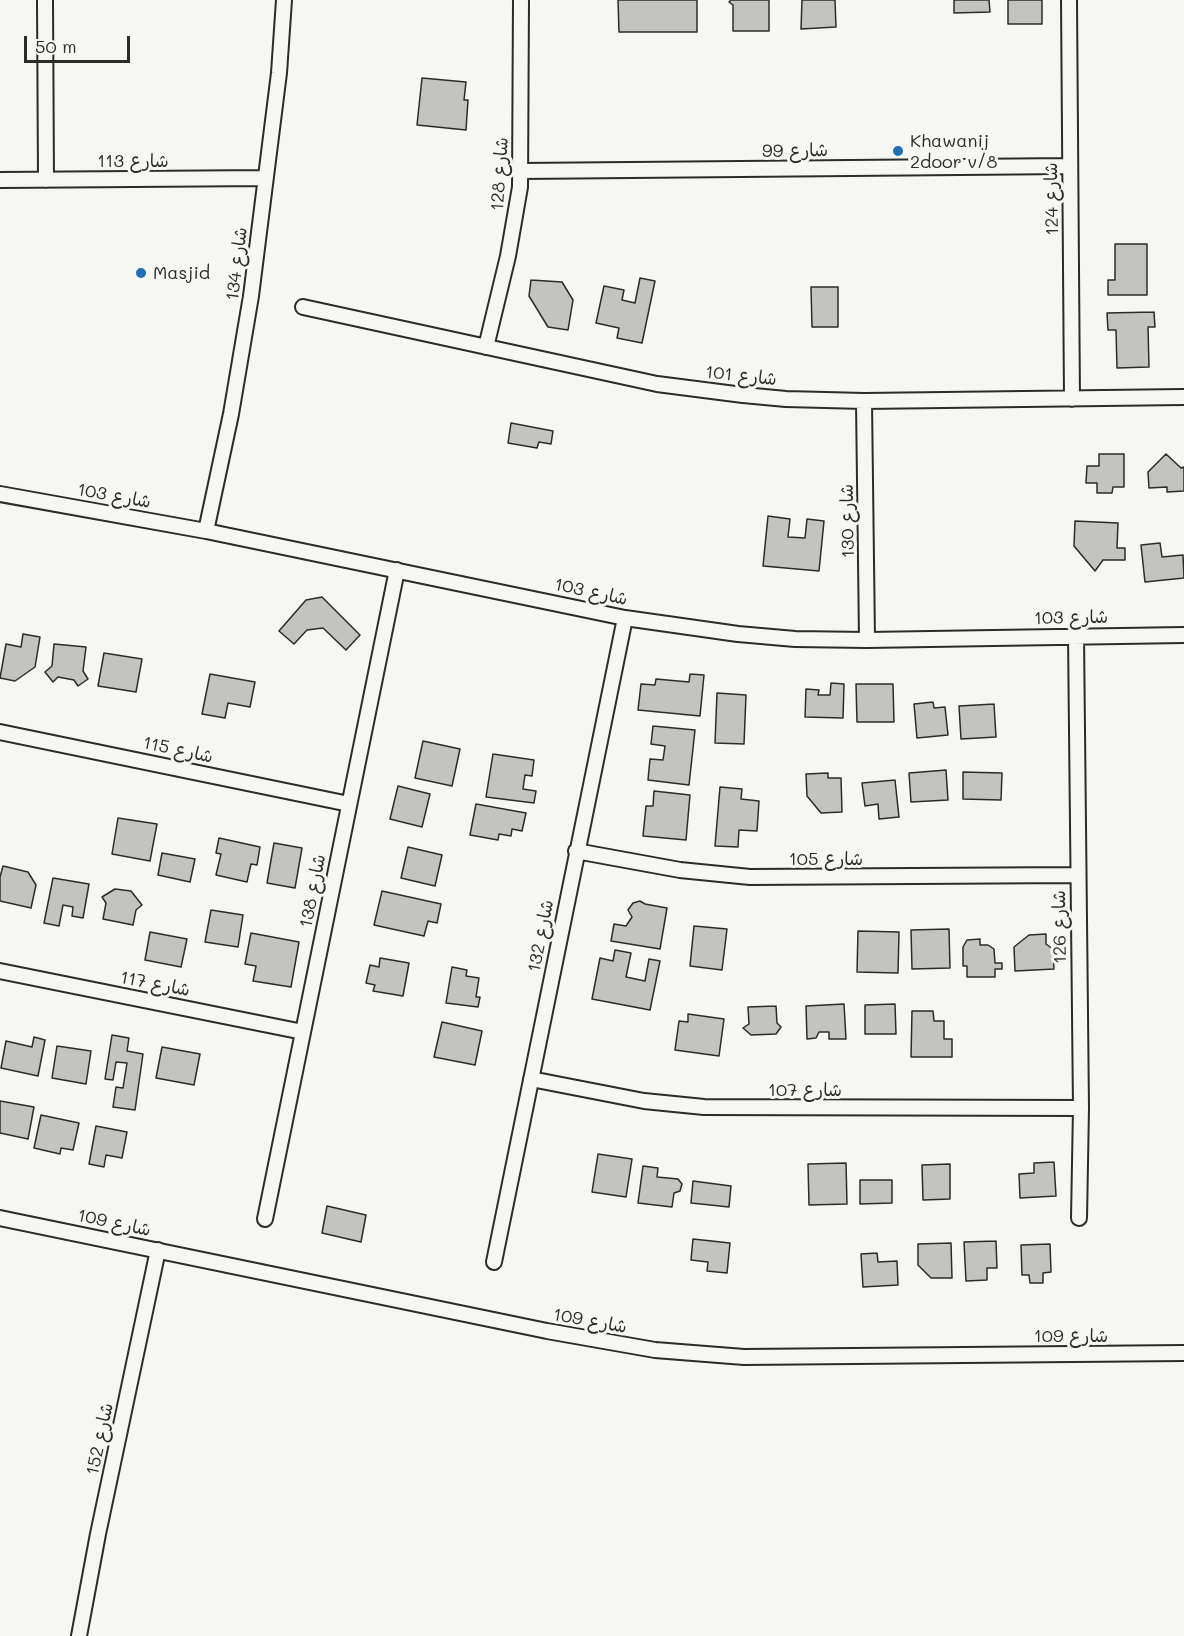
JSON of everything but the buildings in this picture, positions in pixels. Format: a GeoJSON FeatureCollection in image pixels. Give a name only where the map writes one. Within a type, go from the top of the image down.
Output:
{"type":"FeatureCollection","features":[{"type":"Feature","properties":{"kind":"street"},"geometry":{"type":"LineString","coordinates":[[45,0],[46,180]]}},
{"type":"Feature","properties":{"kind":"street","name":"شارع 134"},"geometry":{"type":"LineString","coordinates":[[206,531],[233,404],[251,296],[279,73],[284,0]]}},
{"type":"Feature","properties":{"kind":"street","name":"شارع 128"},"geometry":{"type":"LineString","coordinates":[[486,347],[508,256],[521,171],[521,0]]}},
{"type":"Feature","properties":{"kind":"street","name":"شارع 124"},"geometry":{"type":"LineString","coordinates":[[1069,0],[1072,399]]}},
{"type":"Feature","properties":{"kind":"street","name":"شارع 99"},"geometry":{"type":"LineString","coordinates":[[521,171],[1070,166]]}},
{"type":"Feature","properties":{"kind":"street","name":"شارع 113"},"geometry":{"type":"LineString","coordinates":[[0,180],[266,178]]}},
{"type":"Feature","properties":{"kind":"street","name":"شارع 101"},"geometry":{"type":"LineString","coordinates":[[303,307],[657,384],[786,399],[864,401],[1184,398]]}},
{"type":"Feature","properties":{"kind":"street","name":"شارع 130"},"geometry":{"type":"LineString","coordinates":[[864,401],[867,640]]}},
{"type":"Feature","properties":{"kind":"street","name":"شارع 103"},"geometry":{"type":"LineString","coordinates":[[0,494],[206,531],[625,618],[738,634],[795,639],[867,640],[1184,635]]}},
{"type":"Feature","properties":{"kind":"street","name":"شارع 138"},"geometry":{"type":"LineString","coordinates":[[265,1219],[397,570]]}},
{"type":"Feature","properties":{"kind":"street","name":"شارع 132"},"geometry":{"type":"LineString","coordinates":[[494,1262],[625,618]]}},
{"type":"Feature","properties":{"kind":"street","name":"شارع 126"},"geometry":{"type":"LineString","coordinates":[[1076,636],[1081,1108],[1079,1218]]}},
{"type":"Feature","properties":{"kind":"street","name":"شارع 115"},"geometry":{"type":"LineString","coordinates":[[0,732],[349,804]]}},
{"type":"Feature","properties":{"kind":"street","name":"شارع 105"},"geometry":{"type":"LineString","coordinates":[[576,851],[680,870],[750,877],[1077,875]]}},
{"type":"Feature","properties":{"kind":"street","name":"شارع 117"},"geometry":{"type":"LineString","coordinates":[[0,971],[303,1032]]}},
{"type":"Feature","properties":{"kind":"street","name":"شارع 107"},"geometry":{"type":"LineString","coordinates":[[531,1079],[644,1101],[704,1107],[1081,1108]]}},
{"type":"Feature","properties":{"kind":"street","name":"شارع 109"},"geometry":{"type":"LineString","coordinates":[[0,1218],[547,1331],[655,1350],[744,1357],[1184,1353]]}},
{"type":"Feature","properties":{"kind":"street","name":"شارع 152"},"geometry":{"type":"LineString","coordinates":[[79,1636],[98,1534],[158,1250]]}},
{"type":"Feature","properties":{"kind":"place","name":"Khawanij 2door v/8"},"geometry":{"type":"Point","coordinates":[898,151]}},
{"type":"Feature","properties":{"kind":"place","name":"Masjid"},"geometry":{"type":"Point","coordinates":[141,273]}}]}
